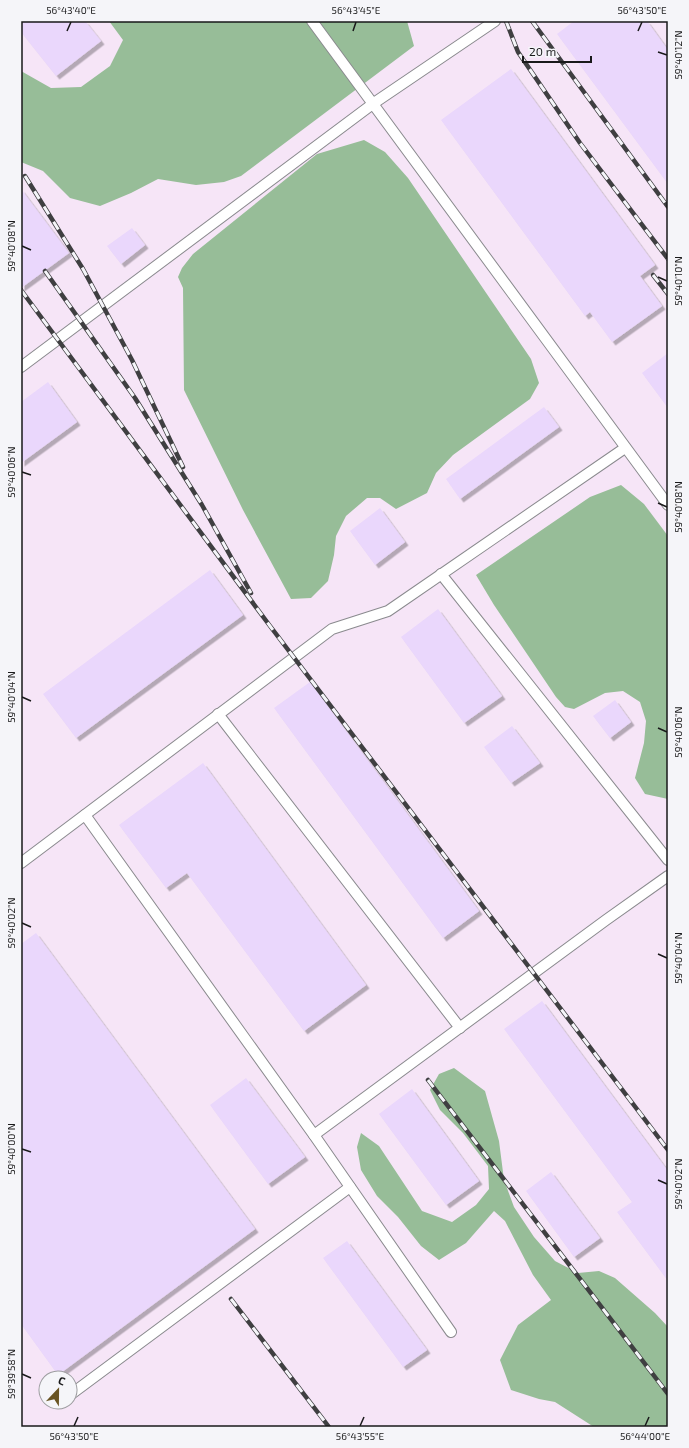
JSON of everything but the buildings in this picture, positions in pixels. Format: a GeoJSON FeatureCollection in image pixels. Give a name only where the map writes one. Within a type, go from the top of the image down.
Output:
{"type":"FeatureCollection","features":[{"type":"Feature","properties":{"kind":"lane"},"geometry":{"type":"LineString","coordinates":[[312,21],[374,103],[668,505]]}},
{"type":"Feature","properties":{"kind":"lane"},"geometry":{"type":"LineString","coordinates":[[21,367],[374,103],[495,21]]}},
{"type":"Feature","properties":{"kind":"lane"},"geometry":{"type":"LineString","coordinates":[[21,863],[332,629],[388,611],[625,448]]}},
{"type":"Feature","properties":{"kind":"lane"},"geometry":{"type":"LineString","coordinates":[[441,574],[668,860]]}},
{"type":"Feature","properties":{"kind":"lane"},"geometry":{"type":"LineString","coordinates":[[218,714],[460,1028]]}},
{"type":"Feature","properties":{"kind":"lane"},"geometry":{"type":"LineString","coordinates":[[85,815],[314,1135],[451,1332]]}},
{"type":"Feature","properties":{"kind":"lane"},"geometry":{"type":"LineString","coordinates":[[314,1135],[668,876]]}},
{"type":"Feature","properties":{"kind":"lane"},"geometry":{"type":"LineString","coordinates":[[78,1389],[350,1187]]}},
{"type":"Feature","properties":{"kind":"shaded area"},"geometry":{"type":"Polygon","coordinates":[[[21,21],[668,21],[668,1427],[21,1427],[21,21]]]}},
{"type":"Feature","properties":{"kind":"green space"},"geometry":{"type":"Polygon","coordinates":[[[109,21],[407,21],[414,46],[241,176],[224,182],[196,185],[158,179],[131,193],[100,206],[70,198],[43,171],[21,162],[21,71],[51,88],[81,87],[110,66],[123,40],[109,21]]]}},
{"type":"Feature","properties":{"kind":"green space"},"geometry":{"type":"Polygon","coordinates":[[[364,140],[385,152],[408,178],[531,359],[539,383],[530,399],[453,455],[436,473],[427,493],[396,509],[380,498],[367,498],[346,516],[336,536],[334,555],[328,581],[311,598],[291,599],[243,510],[184,390],[183,288],[178,277],[182,268],[193,254],[317,154],[364,140]]]}},
{"type":"Feature","properties":{"kind":"green space"},"geometry":{"type":"Polygon","coordinates":[[[621,485],[644,504],[668,536],[668,799],[645,794],[635,778],[644,743],[646,721],[640,702],[623,691],[605,693],[574,709],[565,707],[556,697],[494,605],[476,575],[590,497],[621,485]]]}},
{"type":"Feature","properties":{"kind":"green space"},"geometry":{"type":"Polygon","coordinates":[[[454,1068],[485,1091],[499,1141],[504,1180],[514,1207],[534,1237],[555,1261],[578,1273],[599,1271],[615,1278],[655,1313],[668,1327],[668,1427],[594,1427],[555,1402],[539,1399],[511,1390],[500,1360],[518,1325],[551,1300],[533,1275],[505,1221],[494,1211],[466,1243],[439,1260],[421,1246],[398,1217],[377,1196],[361,1170],[357,1147],[361,1133],[379,1146],[422,1211],[452,1222],[476,1205],[489,1189],[488,1166],[463,1133],[440,1110],[430,1090],[439,1074],[454,1068]]]}},
{"type":"Feature","properties":{"kind":"railway"},"geometry":{"type":"LineString","coordinates":[[506,21],[518,52],[580,143],[668,259]]}},
{"type":"Feature","properties":{"kind":"railway"},"geometry":{"type":"LineString","coordinates":[[532,21],[668,207]]}},
{"type":"Feature","properties":{"kind":"railway"},"geometry":{"type":"LineString","coordinates":[[25,176],[83,269],[132,360],[183,467]]}},
{"type":"Feature","properties":{"kind":"railway"},"geometry":{"type":"LineString","coordinates":[[45,271],[135,398],[202,505],[251,593]]}},
{"type":"Feature","properties":{"kind":"railway"},"geometry":{"type":"LineString","coordinates":[[653,275],[668,294]]}},
{"type":"Feature","properties":{"kind":"railway"},"geometry":{"type":"LineString","coordinates":[[21,290],[270,626],[668,1150]]}},
{"type":"Feature","properties":{"kind":"railway"},"geometry":{"type":"LineString","coordinates":[[428,1080],[668,1394]]}},
{"type":"Feature","properties":{"kind":"railway"},"geometry":{"type":"LineString","coordinates":[[231,1299],[329,1427]]}}]}
